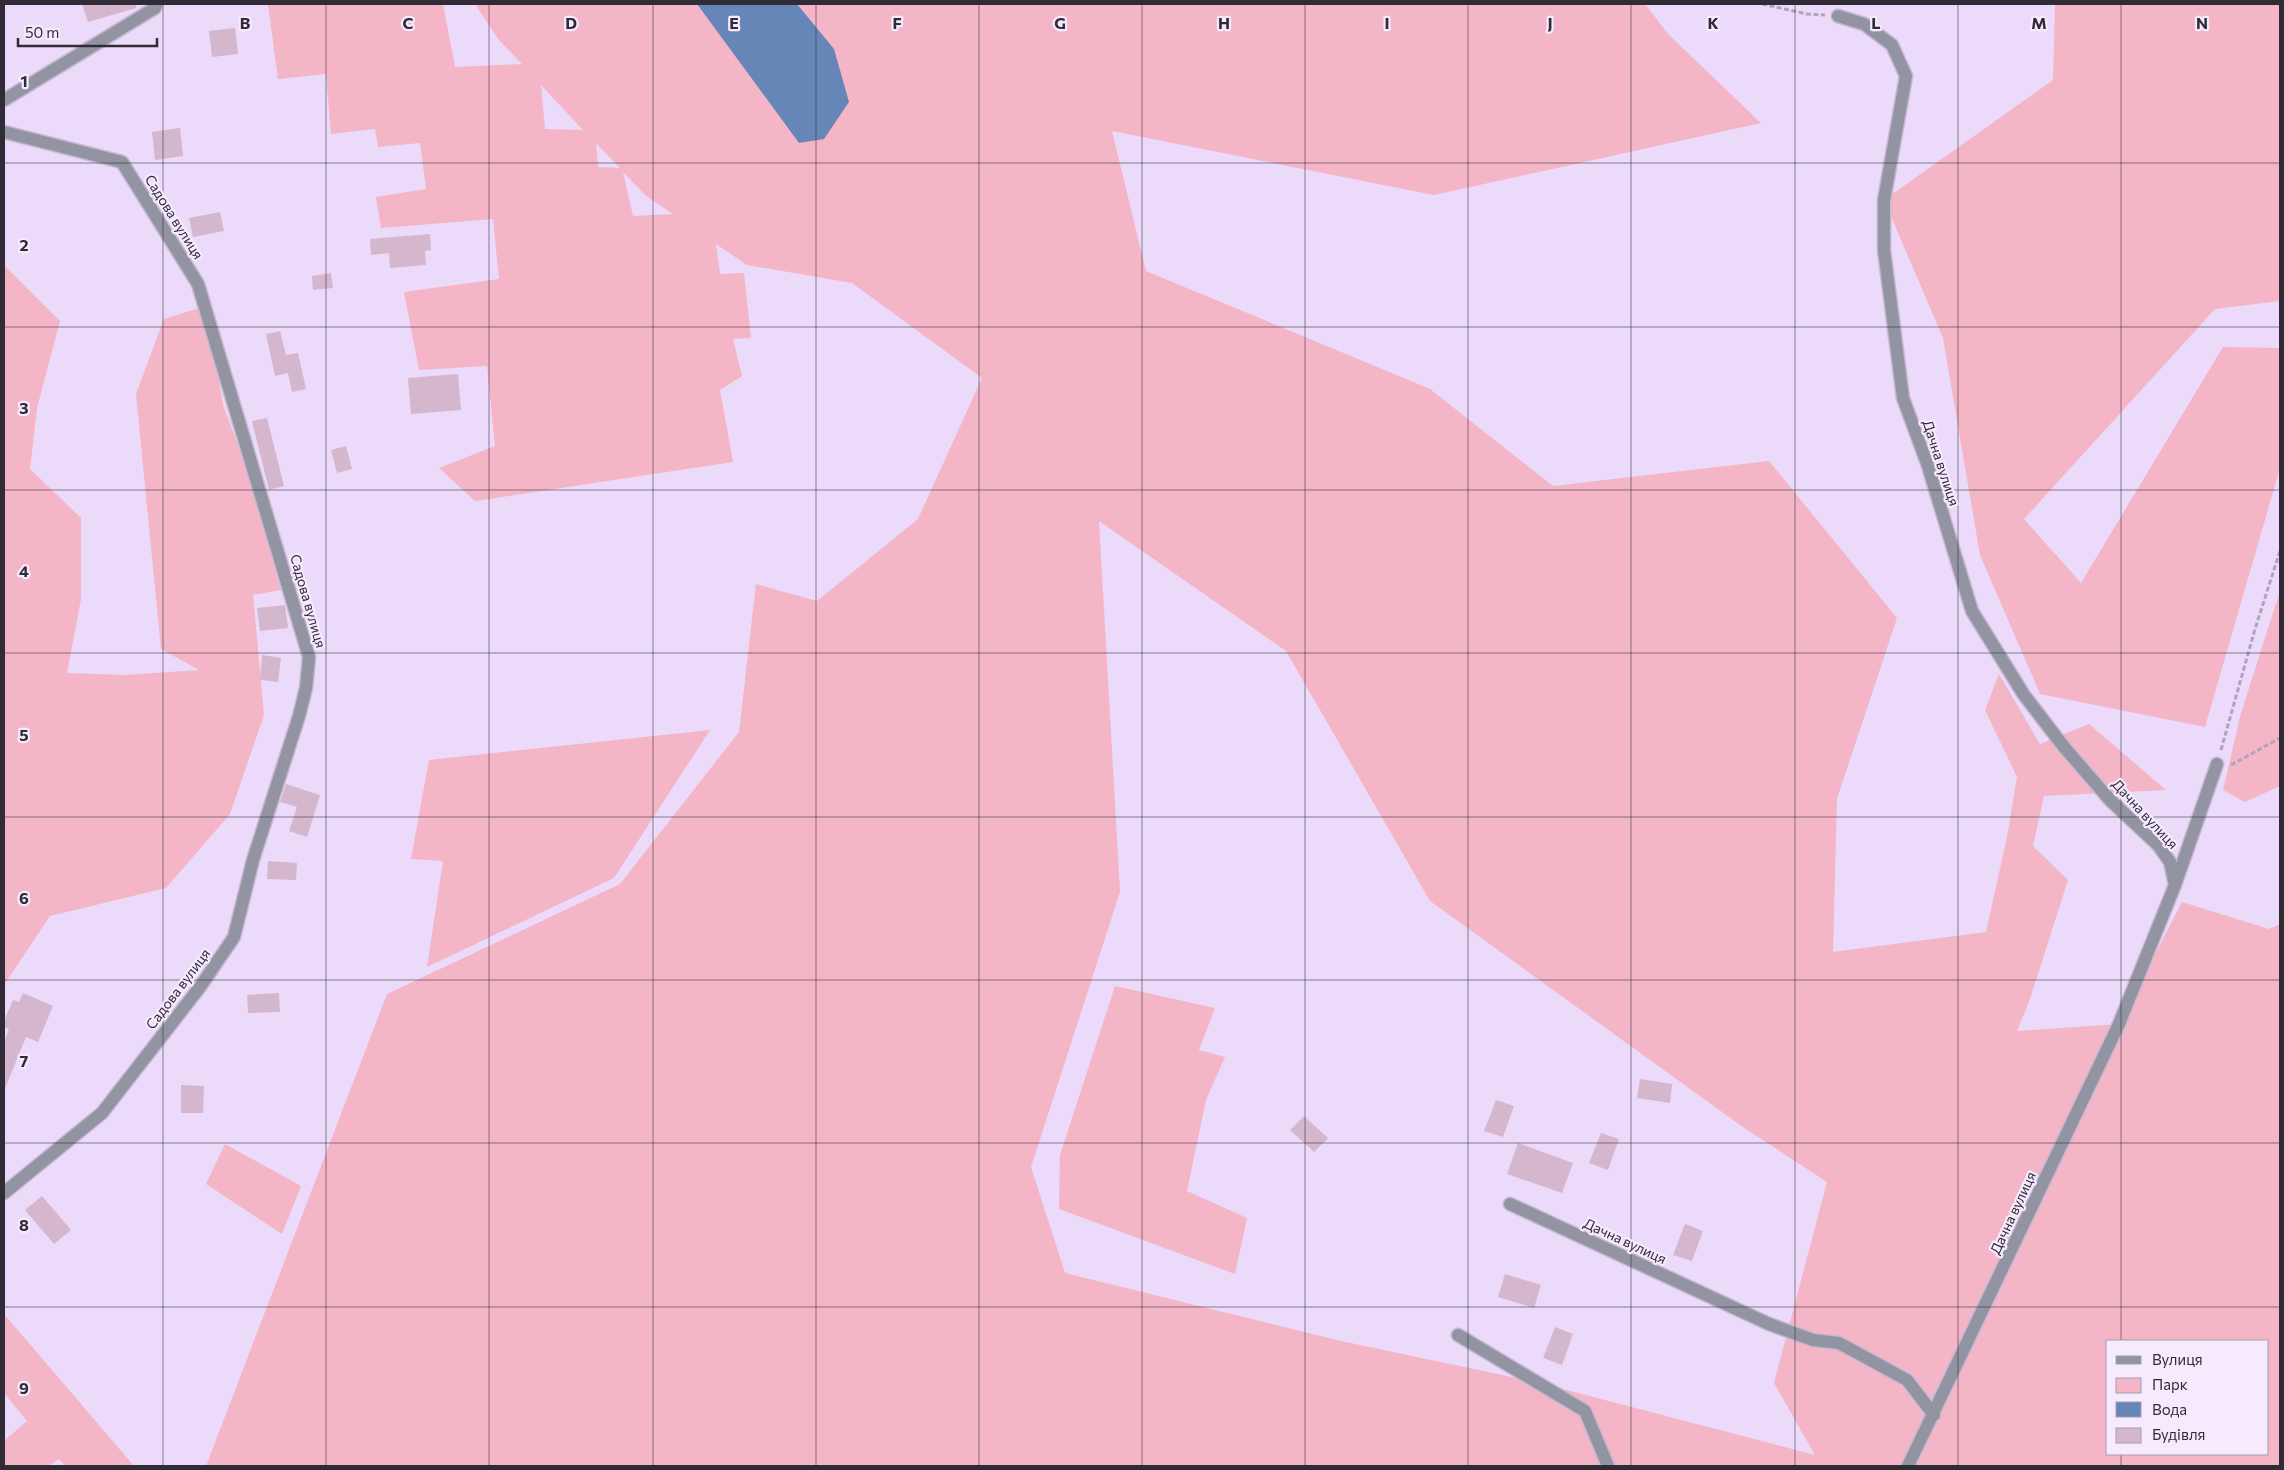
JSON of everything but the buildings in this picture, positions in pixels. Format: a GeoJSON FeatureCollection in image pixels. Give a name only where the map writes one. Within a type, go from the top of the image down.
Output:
{"type":"FeatureCollection","features":[{"type":"Feature","properties":{"kind":"street"},"geometry":{"type":"LineString","coordinates":[[4,100],[155,8],[156,4]]}},
{"type":"Feature","properties":{"kind":"street","name":"Дачна вулиця"},"geometry":{"type":"LineString","coordinates":[[1838,16],[1864,24],[1892,45],[1906,76],[1884,200],[1884,250],[1903,398],[1928,466],[1972,611],[2024,695],[2064,747],[2110,800],[2158,845],[2170,862],[2174,885]]}},
{"type":"Feature","properties":{"kind":"street","name":"Садова вулиця"},"geometry":{"type":"LineString","coordinates":[[4,132],[122,162],[198,284],[309,657],[306,688],[299,716],[253,860],[234,937],[200,987],[102,1114],[4,1193]]}},
{"type":"Feature","properties":{"kind":"street","name":"Дачна вулиця"},"geometry":{"type":"LineString","coordinates":[[1908,1466],[2119,1024],[2174,885],[2217,764]]}},
{"type":"Feature","properties":{"kind":"street","name":"Дачна вулиця"},"geometry":{"type":"LineString","coordinates":[[1510,1204],[1769,1324],[1813,1340],[1839,1343],[1907,1380],[1934,1415]]}},
{"type":"Feature","properties":{"kind":"street"},"geometry":{"type":"LineString","coordinates":[[1458,1334],[1585,1411],[1608,1466]]}},
{"type":"Feature","properties":{"kind":"path"},"geometry":{"type":"LineString","coordinates":[[1762,4],[1807,14],[1838,16]]}},
{"type":"Feature","properties":{"kind":"path"},"geometry":{"type":"LineString","coordinates":[[2280,551],[2255,629],[2217,764],[2232,765],[2280,738]]}},
{"type":"Feature","properties":{"kind":"green space"},"geometry":{"type":"Polygon","coordinates":[[[268,4],[443,4],[455,67],[522,64],[499,40],[475,4],[1645,4],[1668,34],[1761,123],[1434,195],[1112,131],[1146,271],[1430,389],[1553,486],[1769,461],[1897,618],[1837,799],[1833,952],[1986,932],[2007,837],[2017,777],[1985,710],[1999,674],[2040,744],[2089,724],[2166,790],[2044,796],[2033,846],[2068,880],[2030,999],[2017,1031],[2119,1024],[2182,902],[2269,929],[2280,924],[2280,1466],[206,1466],[387,994],[620,884],[739,732],[756,584],[817,601],[918,519],[982,378],[852,283],[747,265],[716,244],[720,274],[744,273],[751,338],[733,339],[742,376],[720,390],[733,462],[475,501],[439,468],[495,446],[487,366],[419,370],[404,292],[499,279],[493,219],[381,228],[376,197],[426,189],[420,143],[378,147],[375,129],[331,134],[326,74],[278,79],[268,4]],[[541,85],[545,129],[583,130],[541,85]],[[596,143],[598,167],[620,168],[596,143]],[[623,172],[633,216],[673,214],[646,196],[623,172]],[[1099,521],[1120,892],[1031,1167],[1065,1273],[1341,1341],[1540,1383],[1815,1455],[1774,1383],[1827,1182],[1740,1125],[1430,901],[1286,651],[1099,521]]]}},
{"type":"Feature","properties":{"kind":"green space"},"geometry":{"type":"Polygon","coordinates":[[[2055,4],[2280,4],[2280,301],[2215,309],[2024,519],[2081,583],[2223,347],[2280,348],[2280,468],[2205,727],[2040,694],[1980,555],[1943,338],[1884,200],[2053,80],[2055,4]]]}},
{"type":"Feature","properties":{"kind":"green space"},"geometry":{"type":"Polygon","coordinates":[[[4,265],[60,321],[37,408],[30,469],[81,518],[81,599],[67,673],[124,675],[199,670],[161,649],[136,394],[164,319],[206,306],[223,405],[245,463],[281,590],[253,595],[264,715],[230,814],[166,888],[50,916],[4,985],[4,265]]]}},
{"type":"Feature","properties":{"kind":"green space"},"geometry":{"type":"Polygon","coordinates":[[[2280,591],[2280,786],[2245,802],[2223,790],[2241,713],[2280,591]]]}},
{"type":"Feature","properties":{"kind":"green space"},"geometry":{"type":"Polygon","coordinates":[[[710,730],[614,878],[427,967],[443,861],[411,859],[429,760],[710,730]]]}},
{"type":"Feature","properties":{"kind":"green space"},"geometry":{"type":"Polygon","coordinates":[[[1115,986],[1215,1008],[1199,1050],[1225,1057],[1206,1100],[1187,1191],[1247,1218],[1235,1274],[1059,1209],[1060,1155],[1115,986]]]}},
{"type":"Feature","properties":{"kind":"green space"},"geometry":{"type":"Polygon","coordinates":[[[225,1144],[301,1186],[282,1234],[206,1184],[225,1144]]]}},
{"type":"Feature","properties":{"kind":"green space"},"geometry":{"type":"Polygon","coordinates":[[[4,1314],[134,1466],[65,1466],[59,1459],[48,1466],[4,1466],[4,1441],[27,1421],[4,1393],[4,1314]]]}},
{"type":"Feature","properties":{"kind":"water"},"geometry":{"type":"Polygon","coordinates":[[[697,4],[797,4],[834,49],[849,102],[824,139],[799,143],[697,4]]]}}]}
